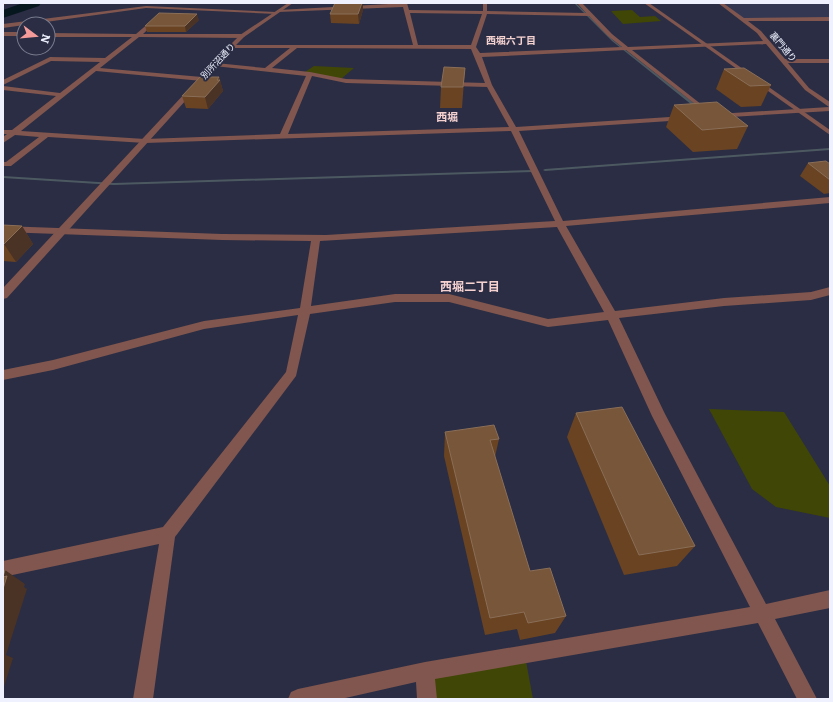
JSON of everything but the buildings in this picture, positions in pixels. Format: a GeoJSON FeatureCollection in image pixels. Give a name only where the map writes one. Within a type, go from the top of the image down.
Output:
{"type":"FeatureCollection","features":[{"type":"Feature","properties":{"kind":"street"},"geometry":{"type":"LineString","coordinates":[[3,141],[137,36],[173,3]]}},
{"type":"Feature","properties":{"kind":"street","name":"別所沼通り"},"geometry":{"type":"LineString","coordinates":[[3,295],[232,46],[242,36],[291,3]]}},
{"type":"Feature","properties":{"kind":"street"},"geometry":{"type":"LineString","coordinates":[[485,3],[485,13],[476,51],[489,85],[514,130],[560,223],[612,316],[659,416],[764,613],[807,699]]}},
{"type":"Feature","properties":{"kind":"street"},"geometry":{"type":"LineString","coordinates":[[579,3],[589,15],[625,48],[713,116]]}},
{"type":"Feature","properties":{"kind":"street"},"geometry":{"type":"LineString","coordinates":[[646,3],[830,133]]}},
{"type":"Feature","properties":{"kind":"street","name":"裏門通り"},"geometry":{"type":"LineString","coordinates":[[720,3],[759,32],[807,89],[830,105]]}},
{"type":"Feature","properties":{"kind":"street"},"geometry":{"type":"LineString","coordinates":[[3,26],[146,7],[277,12],[405,4],[416,47]]}},
{"type":"Feature","properties":{"kind":"street"},"geometry":{"type":"LineString","coordinates":[[406,11],[589,15]]}},
{"type":"Feature","properties":{"kind":"street"},"geometry":{"type":"LineString","coordinates":[[741,20],[830,19]]}},
{"type":"Feature","properties":{"kind":"street"},"geometry":{"type":"LineString","coordinates":[[3,34],[15,34]]}},
{"type":"Feature","properties":{"kind":"street"},"geometry":{"type":"LineString","coordinates":[[3,39],[15,34]]}},
{"type":"Feature","properties":{"kind":"street"},"geometry":{"type":"LineString","coordinates":[[56,34],[242,36]]}},
{"type":"Feature","properties":{"kind":"street"},"geometry":{"type":"LineString","coordinates":[[232,46],[416,47],[476,51],[625,48],[768,42]]}},
{"type":"Feature","properties":{"kind":"street"},"geometry":{"type":"LineString","coordinates":[[266,70],[296,46]]}},
{"type":"Feature","properties":{"kind":"street"},"geometry":{"type":"LineString","coordinates":[[3,83],[50,60],[106,60]]}},
{"type":"Feature","properties":{"kind":"street"},"geometry":{"type":"LineString","coordinates":[[783,61],[830,61]]}},
{"type":"Feature","properties":{"kind":"street"},"geometry":{"type":"LineString","coordinates":[[216,65],[310,74],[346,82],[489,85]]}},
{"type":"Feature","properties":{"kind":"street"},"geometry":{"type":"LineString","coordinates":[[95,69],[202,79]]}},
{"type":"Feature","properties":{"kind":"street"},"geometry":{"type":"LineString","coordinates":[[283,136],[310,74]]}},
{"type":"Feature","properties":{"kind":"street"},"geometry":{"type":"LineString","coordinates":[[3,88],[62,95]]}},
{"type":"Feature","properties":{"kind":"street"},"geometry":{"type":"LineString","coordinates":[[3,132],[145,141],[514,130],[830,109]]}},
{"type":"Feature","properties":{"kind":"street"},"geometry":{"type":"LineString","coordinates":[[3,164],[8,164],[46,135]]}},
{"type":"Feature","properties":{"kind":"street"},"geometry":{"type":"LineString","coordinates":[[3,229],[222,237],[316,238],[510,228],[830,200]]}},
{"type":"Feature","properties":{"kind":"street"},"geometry":{"type":"LineString","coordinates":[[142,699],[168,534],[292,372],[305,310],[316,238]]}},
{"type":"Feature","properties":{"kind":"street"},"geometry":{"type":"LineString","coordinates":[[3,375],[53,365],[204,325],[395,298],[449,298],[548,323],[724,302],[811,296],[830,291]]}},
{"type":"Feature","properties":{"kind":"street"},"geometry":{"type":"LineString","coordinates":[[3,569],[168,534]]}},
{"type":"Feature","properties":{"kind":"street"},"geometry":{"type":"LineString","coordinates":[[298,699],[424,671],[764,613],[830,599]]}},
{"type":"Feature","properties":{"kind":"street"},"geometry":{"type":"LineString","coordinates":[[424,671],[427,699]]}},
{"type":"Feature","properties":{"kind":"shaded area"},"geometry":{"type":"Polygon","coordinates":[[[723,3],[830,3],[830,18],[744,20],[723,3]]]}},
{"type":"Feature","properties":{"kind":"green space"},"geometry":{"type":"Polygon","coordinates":[[[632,10],[640,17],[655,16],[661,21],[623,24],[611,11],[632,10]]]}},
{"type":"Feature","properties":{"kind":"green space"},"geometry":{"type":"Polygon","coordinates":[[[314,66],[354,68],[341,79],[305,72],[314,66]]]}},
{"type":"Feature","properties":{"kind":"green space"},"geometry":{"type":"Polygon","coordinates":[[[709,409],[784,412],[830,486],[830,518],[776,507],[752,489],[709,409]]]}},
{"type":"Feature","properties":{"kind":"green space"},"geometry":{"type":"Polygon","coordinates":[[[526,661],[533,699],[428,699],[425,671],[526,661]]]}},
{"type":"Feature","properties":{"kind":"waterway"},"geometry":{"type":"LineString","coordinates":[[3,14],[35,3]]}},
{"type":"Feature","properties":{"kind":"waterway"},"geometry":{"type":"LineString","coordinates":[[575,3],[613,41],[698,108]]}},
{"type":"Feature","properties":{"kind":"waterway"},"geometry":{"type":"LineString","coordinates":[[545,170],[830,149]]}},
{"type":"Feature","properties":{"kind":"waterway"},"geometry":{"type":"LineString","coordinates":[[3,177],[114,184],[532,171]]}},
{"type":"Feature","properties":{"kind":"district","name":"西堀六丁目"},"geometry":{"type":"Point","coordinates":[511,40]}},
{"type":"Feature","properties":{"kind":"district","name":"西堀"},"geometry":{"type":"Point","coordinates":[447,117]}},
{"type":"Feature","properties":{"kind":"district","name":"西堀二丁目"},"geometry":{"type":"Point","coordinates":[470,287]}}]}
